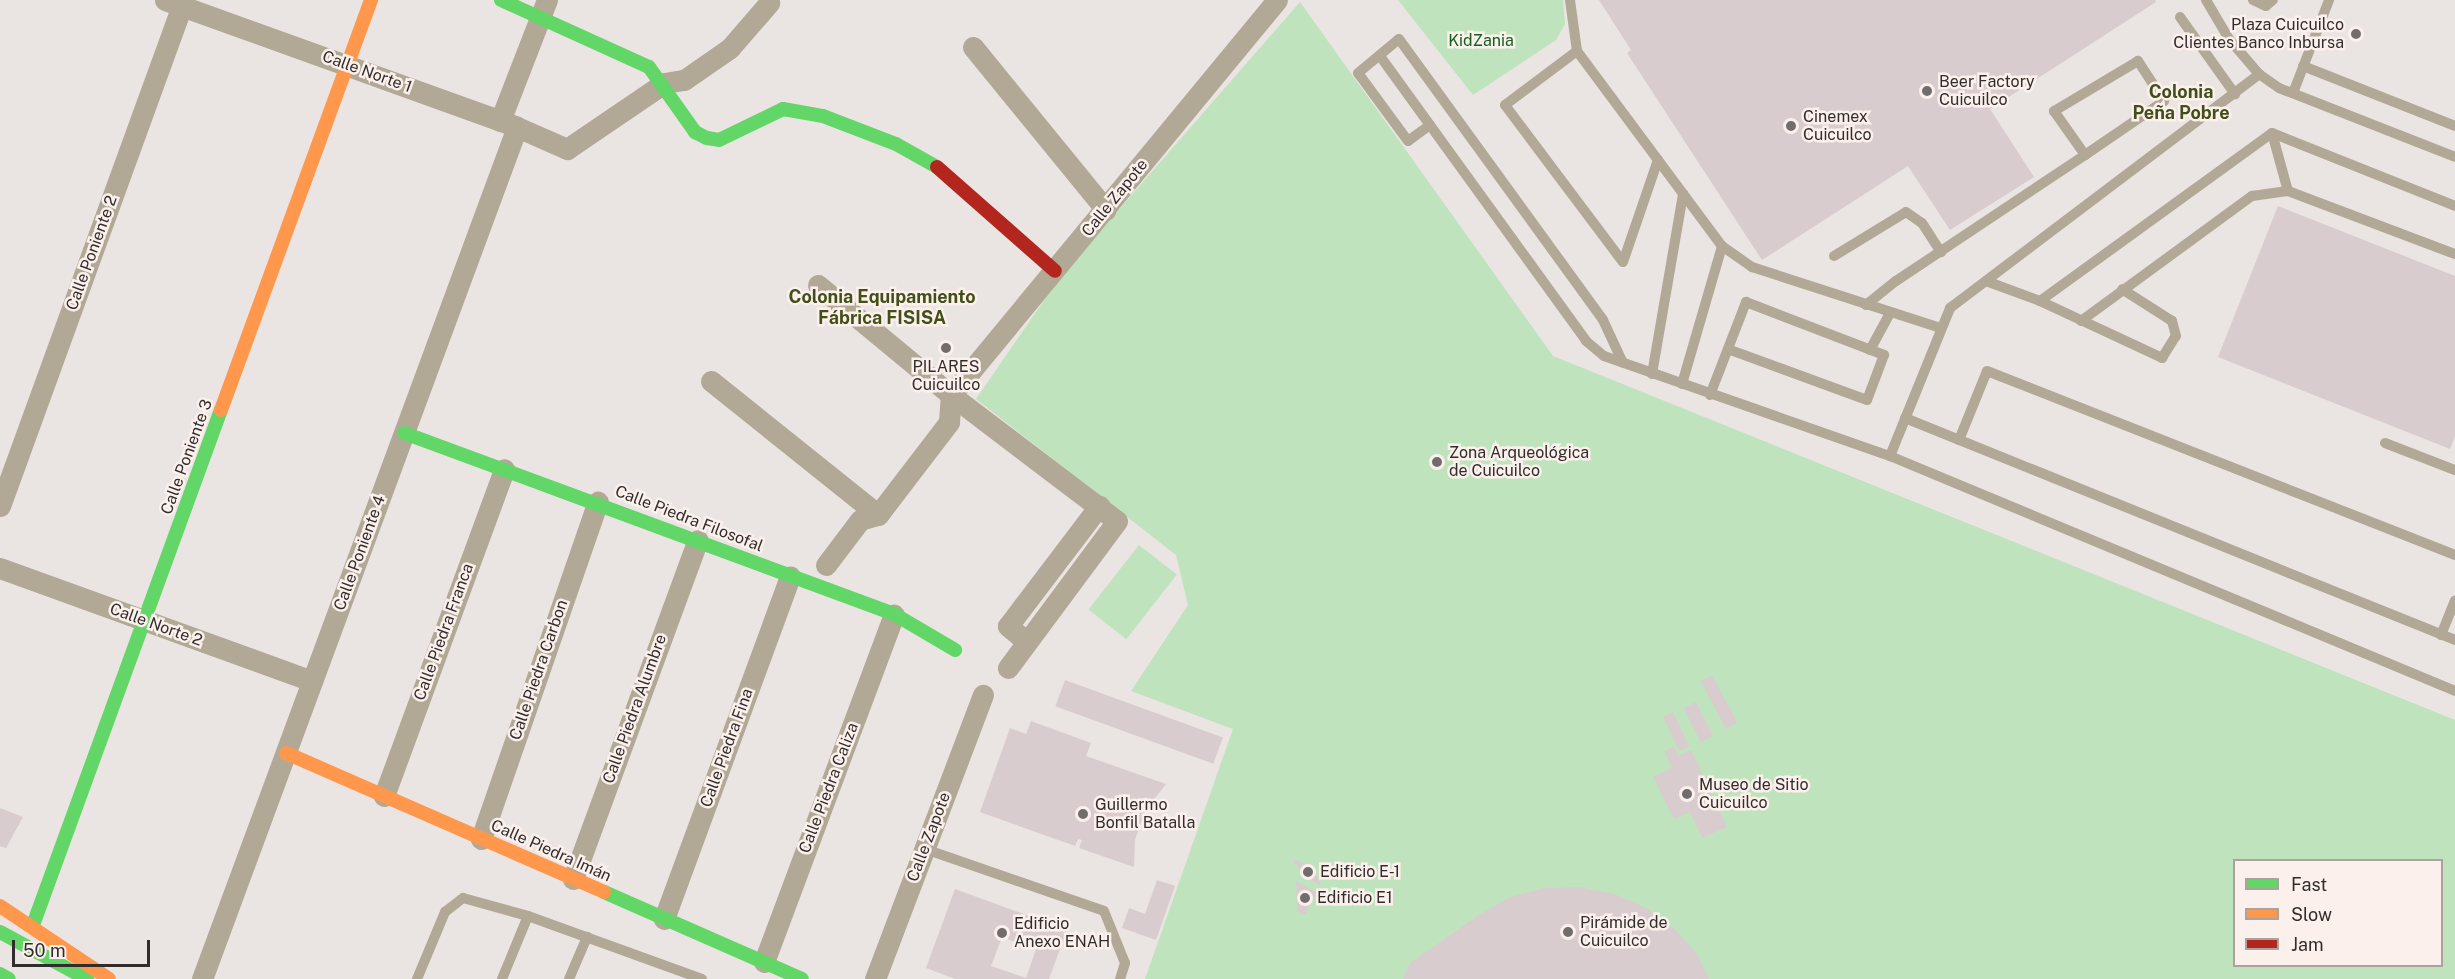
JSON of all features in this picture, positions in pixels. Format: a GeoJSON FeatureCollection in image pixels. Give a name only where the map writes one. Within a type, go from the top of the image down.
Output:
{"type":"FeatureCollection","features":[{"type":"Feature","properties":{"kind":"main road","name":"Calle Poniente 3"},"geometry":{"type":"LineString","coordinates":[[33,925],[371,0]]}},
{"type":"Feature","properties":{"kind":"main road"},"geometry":{"type":"LineString","coordinates":[[501,0],[544,9],[650,67],[664,82],[695,132],[707,138],[718,140],[783,109],[822,116],[896,144],[940,169],[1055,271]]}},
{"type":"Feature","properties":{"kind":"main road","name":"Calle Piedra Filosofal"},"geometry":{"type":"LineString","coordinates":[[404,433],[598,502],[894,614],[955,650]]}},
{"type":"Feature","properties":{"kind":"main road","name":"Calle Piedra Imán"},"geometry":{"type":"LineString","coordinates":[[286,753],[802,979]]}},
{"type":"Feature","properties":{"kind":"main road"},"geometry":{"type":"LineString","coordinates":[[0,906],[33,925],[109,979]]}},
{"type":"Feature","properties":{"kind":"main road"},"geometry":{"type":"LineString","coordinates":[[0,932],[87,979]]}},
{"type":"Feature","properties":{"kind":"main road"},"geometry":{"type":"LineString","coordinates":[[14,940],[72,979]]}},
{"type":"Feature","properties":{"kind":"main road"},"geometry":{"type":"LineString","coordinates":[[6,961],[23,970]]}},
{"type":"Feature","properties":{"kind":"main road"},"geometry":{"type":"LineString","coordinates":[[0,974],[9,979]]}},
{"type":"Feature","properties":{"kind":"street","name":"Calle Zapote"},"geometry":{"type":"LineString","coordinates":[[951,395],[1277,0]]}},
{"type":"Feature","properties":{"kind":"street","name":"Calle Norte 1"},"geometry":{"type":"LineString","coordinates":[[177,2],[508,124],[567,149],[664,82]]}},
{"type":"Feature","properties":{"kind":"street","name":"Calle Poniente 2"},"geometry":{"type":"LineString","coordinates":[[0,506],[177,2]]}},
{"type":"Feature","properties":{"kind":"street"},"geometry":{"type":"LineString","coordinates":[[664,82],[684,80],[730,48],[769,3]]}},
{"type":"Feature","properties":{"kind":"street","name":"Calle Poniente 4"},"geometry":{"type":"LineString","coordinates":[[202,979],[404,433],[508,124],[544,9]]}},
{"type":"Feature","properties":{"kind":"street"},"geometry":{"type":"LineString","coordinates":[[973,47],[1106,210]]}},
{"type":"Feature","properties":{"kind":"street"},"geometry":{"type":"LineString","coordinates":[[818,285],[951,395],[1099,506],[1008,626],[1027,642],[1008,668]]}},
{"type":"Feature","properties":{"kind":"street"},"geometry":{"type":"LineString","coordinates":[[711,381],[878,515]]}},
{"type":"Feature","properties":{"kind":"street"},"geometry":{"type":"LineString","coordinates":[[826,565],[860,520],[878,515],[949,422],[951,395]]}},
{"type":"Feature","properties":{"kind":"street","name":"Calle Piedra Franca"},"geometry":{"type":"LineString","coordinates":[[384,796],[504,468]]}},
{"type":"Feature","properties":{"kind":"street","name":"Calle Piedra Carbon"},"geometry":{"type":"LineString","coordinates":[[481,838],[598,502]]}},
{"type":"Feature","properties":{"kind":"street","name":"Calle Piedra Alumbre"},"geometry":{"type":"LineString","coordinates":[[573,879],[698,540]]}},
{"type":"Feature","properties":{"kind":"street","name":"Calle Norte 2"},"geometry":{"type":"LineString","coordinates":[[0,568],[312,681]]}},
{"type":"Feature","properties":{"kind":"street","name":"Calle Piedra Fina"},"geometry":{"type":"LineString","coordinates":[[664,919],[790,576]]}},
{"type":"Feature","properties":{"kind":"street","name":"Calle Piedra Caliza"},"geometry":{"type":"LineString","coordinates":[[764,962],[894,614]]}},
{"type":"Feature","properties":{"kind":"street","name":"Calle Zapote"},"geometry":{"type":"LineString","coordinates":[[875,979],[983,695]]}},
{"type":"Feature","properties":{"kind":"lane"},"geometry":{"type":"LineString","coordinates":[[1570,0],[1577,51],[1722,246],[1752,267],[1941,328]]}},
{"type":"Feature","properties":{"kind":"lane"},"geometry":{"type":"LineString","coordinates":[[2205,0],[2229,39],[2259,74],[2293,93],[2455,157]]}},
{"type":"Feature","properties":{"kind":"lane"},"geometry":{"type":"LineString","coordinates":[[2253,0],[2266,6],[2273,0]]}},
{"type":"Feature","properties":{"kind":"lane"},"geometry":{"type":"LineString","coordinates":[[2293,93],[2329,0]]}},
{"type":"Feature","properties":{"kind":"lane"},"geometry":{"type":"LineString","coordinates":[[2180,17],[2235,94]]}},
{"type":"Feature","properties":{"kind":"lane"},"geometry":{"type":"LineString","coordinates":[[1430,125],[1408,141],[1358,73],[1399,39],[1603,320],[1623,363]]}},
{"type":"Feature","properties":{"kind":"lane"},"geometry":{"type":"LineString","coordinates":[[1577,51],[1505,105],[1623,262],[1658,160]]}},
{"type":"Feature","properties":{"kind":"lane"},"geometry":{"type":"LineString","coordinates":[[1380,57],[1587,341],[1604,356],[1710,395],[1890,456],[2455,691]]}},
{"type":"Feature","properties":{"kind":"lane"},"geometry":{"type":"LineString","coordinates":[[1866,305],[1941,252],[2085,155],[2164,100],[2138,60],[2054,111],[2085,155]]}},
{"type":"Feature","properties":{"kind":"lane"},"geometry":{"type":"LineString","coordinates":[[2303,66],[2455,126]]}},
{"type":"Feature","properties":{"kind":"lane"},"geometry":{"type":"LineString","coordinates":[[1890,456],[1950,308],[2259,74]]}},
{"type":"Feature","properties":{"kind":"lane"},"geometry":{"type":"LineString","coordinates":[[2040,301],[2272,133]]}},
{"type":"Feature","properties":{"kind":"lane"},"geometry":{"type":"LineString","coordinates":[[2272,133],[2288,191]]}},
{"type":"Feature","properties":{"kind":"lane"},"geometry":{"type":"LineString","coordinates":[[2272,133],[2455,206]]}},
{"type":"Feature","properties":{"kind":"lane"},"geometry":{"type":"LineString","coordinates":[[2081,321],[2252,196],[2288,191],[2455,254]]}},
{"type":"Feature","properties":{"kind":"lane"},"geometry":{"type":"LineString","coordinates":[[1652,374],[1683,194]]}},
{"type":"Feature","properties":{"kind":"lane"},"geometry":{"type":"LineString","coordinates":[[1834,256],[1906,212],[1922,223],[1941,252]]}},
{"type":"Feature","properties":{"kind":"lane"},"geometry":{"type":"LineString","coordinates":[[1682,384],[1722,246]]}},
{"type":"Feature","properties":{"kind":"lane"},"geometry":{"type":"LineString","coordinates":[[1986,281],[2040,301],[2162,358],[2175,336],[2172,321],[2122,289]]}},
{"type":"Feature","properties":{"kind":"lane"},"geometry":{"type":"LineString","coordinates":[[1710,395],[1746,302],[1884,355],[1867,400],[1728,350]]}},
{"type":"Feature","properties":{"kind":"lane"},"geometry":{"type":"LineString","coordinates":[[1870,350],[1890,313]]}},
{"type":"Feature","properties":{"kind":"lane"},"geometry":{"type":"LineString","coordinates":[[1959,440],[1988,371],[2455,555]]}},
{"type":"Feature","properties":{"kind":"lane"},"geometry":{"type":"LineString","coordinates":[[1905,418],[2455,640]]}},
{"type":"Feature","properties":{"kind":"lane"},"geometry":{"type":"LineString","coordinates":[[2385,443],[2455,470]]}},
{"type":"Feature","properties":{"kind":"lane"},"geometry":{"type":"LineString","coordinates":[[2441,635],[2455,601]]}},
{"type":"Feature","properties":{"kind":"lane"},"geometry":{"type":"LineString","coordinates":[[924,849],[1104,911],[1125,963],[1120,979]]}},
{"type":"Feature","properties":{"kind":"lane"},"geometry":{"type":"LineString","coordinates":[[417,979],[445,912],[455,902],[473,899],[528,916],[702,979]]}},
{"type":"Feature","properties":{"kind":"lane"},"geometry":{"type":"LineString","coordinates":[[502,979],[528,916]]}},
{"type":"Feature","properties":{"kind":"lane"},"geometry":{"type":"LineString","coordinates":[[569,979],[587,937]]}},
{"type":"Feature","properties":{"kind":"green space","name":"KidZania"},"geometry":{"type":"Polygon","coordinates":[[[1398,0],[1563,0],[1565,24],[1556,40],[1473,95],[1398,0]]]}},
{"type":"Feature","properties":{"kind":"green space","name":"Zona Arqueológica de Cuicuilco"},"geometry":{"type":"Polygon","coordinates":[[[1300,2],[1553,356],[2455,720],[2455,979],[1145,979],[1233,729],[1131,691],[1188,605],[1176,555],[976,399],[1060,277],[1300,2]]]}},
{"type":"Feature","properties":{"kind":"green space"},"geometry":{"type":"Polygon","coordinates":[[[1139,545],[1177,575],[1126,639],[1089,610],[1139,545]]]}},
{"type":"Feature","properties":{"kind":"building"},"geometry":{"type":"Polygon","coordinates":[[[1599,0],[2155,0],[2156,2],[1990,109],[2034,177],[1950,230],[1908,166],[1762,260],[1627,53],[1631,50],[1599,0]]]}},
{"type":"Feature","properties":{"kind":"building"},"geometry":{"type":"Polygon","coordinates":[[[2278,206],[2455,276],[2455,436],[2450,449],[2218,357],[2278,206]]]}},
{"type":"Feature","properties":{"kind":"building"},"geometry":{"type":"Polygon","coordinates":[[[1712,675],[1737,723],[1726,729],[1701,681],[1712,675]]]}},
{"type":"Feature","properties":{"kind":"building"},"geometry":{"type":"Polygon","coordinates":[[[1065,680],[1223,737],[1213,764],[1055,706],[1065,680]]]}},
{"type":"Feature","properties":{"kind":"building"},"geometry":{"type":"Polygon","coordinates":[[[1696,702],[1713,736],[1701,742],[1684,708],[1696,702]]]}},
{"type":"Feature","properties":{"kind":"building"},"geometry":{"type":"Polygon","coordinates":[[[1673,712],[1689,746],[1679,751],[1663,717],[1673,712]]]}},
{"type":"Feature","properties":{"kind":"building"},"geometry":{"type":"Polygon","coordinates":[[[1031,721],[1091,743],[1086,756],[1166,784],[1145,811],[1135,840],[1134,867],[1079,848],[1082,840],[1078,839],[1075,846],[980,812],[1010,728],[1026,734],[1031,721]]]}},
{"type":"Feature","properties":{"kind":"building","name":"Museo de Sitio Cuicuilco"},"geometry":{"type":"Polygon","coordinates":[[[1674,746],[1678,756],[1691,750],[1727,827],[1702,838],[1690,812],[1674,819],[1653,777],[1672,768],[1664,751],[1674,746]]]}},
{"type":"Feature","properties":{"kind":"building"},"geometry":{"type":"Polygon","coordinates":[[[0,808],[23,817],[6,848],[0,846],[0,808]]]}},
{"type":"Feature","properties":{"kind":"building","name":"Edificio E-1"},"geometry":{"type":"Polygon","coordinates":[[[1292,859],[1313,866],[1321,886],[1304,877],[1292,859]]]}},
{"type":"Feature","properties":{"kind":"building"},"geometry":{"type":"Polygon","coordinates":[[[1157,880],[1175,886],[1156,940],[1122,928],[1129,908],[1145,914],[1157,880]]]}},
{"type":"Feature","properties":{"kind":"building","name":"Edificio E1"},"geometry":{"type":"Polygon","coordinates":[[[1296,881],[1319,894],[1310,902],[1306,915],[1297,911],[1296,881]]]}},
{"type":"Feature","properties":{"kind":"building","name":"Pirámide de Cuicuilco"},"geometry":{"type":"Polygon","coordinates":[[[1580,887],[1615,894],[1648,909],[1675,929],[1697,954],[1709,979],[1403,979],[1410,963],[1480,914],[1510,897],[1544,888],[1580,887]]]}},
{"type":"Feature","properties":{"kind":"building","name":"Edificio Anexo ENAH"},"geometry":{"type":"Polygon","coordinates":[[[955,889],[1067,930],[1049,979],[955,979],[926,968],[955,889]],[[1002,937],[991,966],[1026,978],[1036,949],[1002,937]]]}},
{"type":"Feature","properties":{"kind":"traffic: fast"},"geometry":{"type":"LineString","coordinates":[[501,0],[649,67],[695,132],[707,138],[719,140],[783,109],[823,116],[896,144],[937,167]]}},
{"type":"Feature","properties":{"kind":"traffic: fast"},"geometry":{"type":"LineString","coordinates":[[33,925],[221,410]]}},
{"type":"Feature","properties":{"kind":"traffic: fast"},"geometry":{"type":"LineString","coordinates":[[404,433],[894,614],[955,650]]}},
{"type":"Feature","properties":{"kind":"traffic: fast"},"geometry":{"type":"LineString","coordinates":[[604,892],[802,979]]}},
{"type":"Feature","properties":{"kind":"traffic: fast"},"geometry":{"type":"LineString","coordinates":[[0,932],[87,979]]}},
{"type":"Feature","properties":{"kind":"traffic: fast"},"geometry":{"type":"LineString","coordinates":[[0,974],[9,979]]}},
{"type":"Feature","properties":{"kind":"traffic: slow"},"geometry":{"type":"LineString","coordinates":[[221,410],[371,0]]}},
{"type":"Feature","properties":{"kind":"traffic: slow"},"geometry":{"type":"LineString","coordinates":[[286,753],[604,892]]}},
{"type":"Feature","properties":{"kind":"traffic: slow"},"geometry":{"type":"LineString","coordinates":[[0,906],[109,979]]}},
{"type":"Feature","properties":{"kind":"traffic: jam"},"geometry":{"type":"LineString","coordinates":[[937,167],[1055,271]]}},
{"type":"Feature","properties":{"kind":"place","name":"Plaza Cuicuilco Clientes Banco Inbursa"},"geometry":{"type":"Point","coordinates":[2356,34]}},
{"type":"Feature","properties":{"kind":"place","name":"Beer Factory Cuicuilco"},"geometry":{"type":"Point","coordinates":[1927,91]}},
{"type":"Feature","properties":{"kind":"place","name":"Cinemex Cuicuilco"},"geometry":{"type":"Point","coordinates":[1791,126]}},
{"type":"Feature","properties":{"kind":"place","name":"PILARES Cuicuilco"},"geometry":{"type":"Point","coordinates":[946,348]}},
{"type":"Feature","properties":{"kind":"place","name":"Zona Arqueológica de Cuicuilco"},"geometry":{"type":"Point","coordinates":[1437,462]}},
{"type":"Feature","properties":{"kind":"place","name":"Museo de Sitio Cuicuilco"},"geometry":{"type":"Point","coordinates":[1687,794]}},
{"type":"Feature","properties":{"kind":"place","name":"Guillermo Bonfil Batalla"},"geometry":{"type":"Point","coordinates":[1083,814]}},
{"type":"Feature","properties":{"kind":"place","name":"Edificio E-1"},"geometry":{"type":"Point","coordinates":[1308,872]}},
{"type":"Feature","properties":{"kind":"place","name":"Edificio E1"},"geometry":{"type":"Point","coordinates":[1305,898]}},
{"type":"Feature","properties":{"kind":"place","name":"Pirámide de Cuicuilco"},"geometry":{"type":"Point","coordinates":[1568,932]}},
{"type":"Feature","properties":{"kind":"place","name":"Edificio Anexo ENAH"},"geometry":{"type":"Point","coordinates":[1002,933]}},
{"type":"Feature","properties":{"kind":"district","name":"Colonia Peña Pobre"},"geometry":{"type":"Point","coordinates":[2181,103]}},
{"type":"Feature","properties":{"kind":"district","name":"Colonia Equipamiento Fábrica FISISA"},"geometry":{"type":"Point","coordinates":[882,308]}}]}
